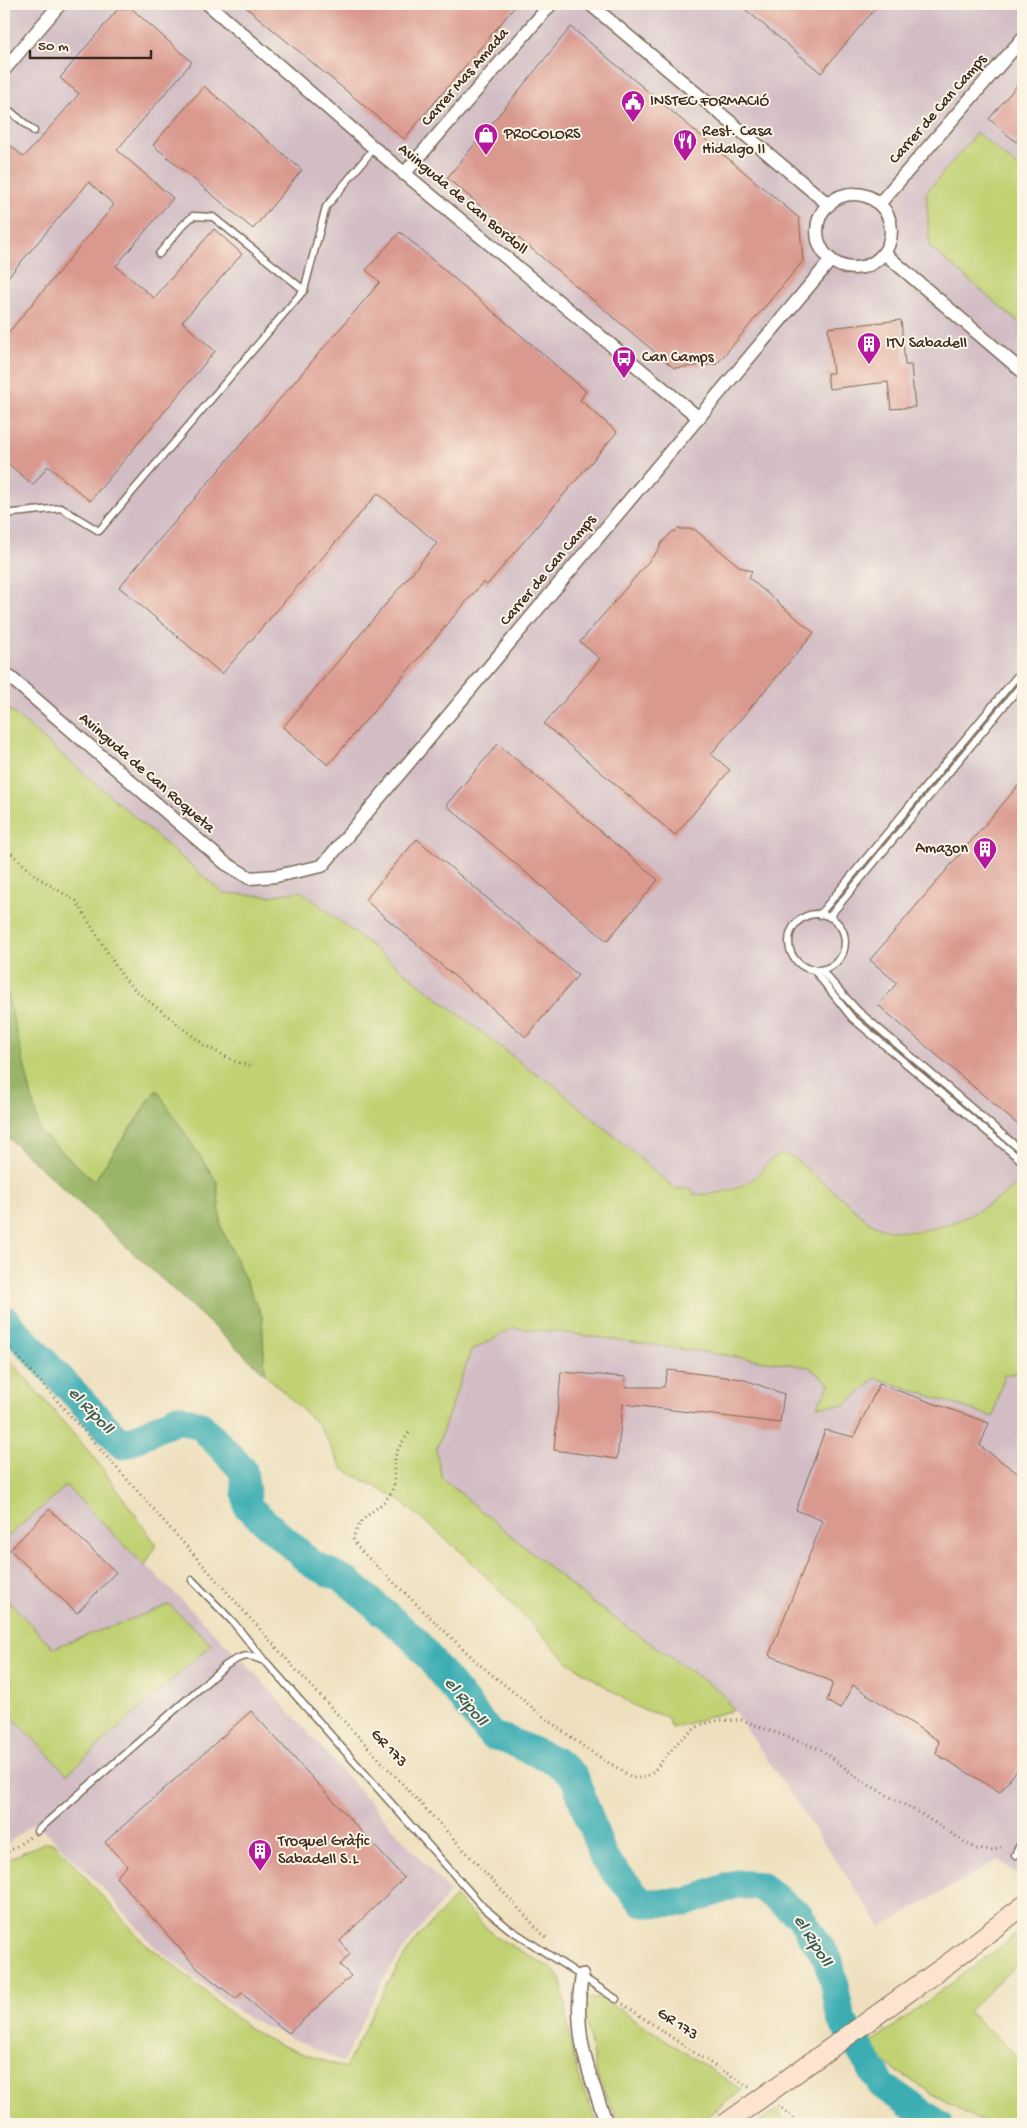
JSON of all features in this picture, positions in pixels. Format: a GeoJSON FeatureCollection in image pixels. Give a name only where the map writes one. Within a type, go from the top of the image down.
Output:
{"type":"FeatureCollection","features":[{"type":"Feature","properties":{"kind":"main road"},"geometry":{"type":"LineString","coordinates":[[725,2124],[949,1963],[1023,1906]]}},
{"type":"Feature","properties":{"kind":"street"},"geometry":{"type":"LineString","coordinates":[[4,70],[60,4]]}},
{"type":"Feature","properties":{"kind":"street","name":"Avinguda de Can Bordoll"},"geometry":{"type":"LineString","coordinates":[[208,4],[404,174],[699,418]]}},
{"type":"Feature","properties":{"kind":"street","name":"Carrer Mas Amada"},"geometry":{"type":"LineString","coordinates":[[404,174],[551,4]]}},
{"type":"Feature","properties":{"kind":"street"},"geometry":{"type":"LineString","coordinates":[[590,4],[828,205]]}},
{"type":"Feature","properties":{"kind":"street","name":"Carrer de Can Camps"},"geometry":{"type":"LineString","coordinates":[[879,204],[1023,38]]}},
{"type":"Feature","properties":{"kind":"street"},"geometry":{"type":"LineString","coordinates":[[848,195],[870,198],[879,204],[890,222],[889,243],[884,252],[876,261],[865,266],[853,268],[841,266],[831,260],[823,251],[818,239],[819,221],[828,205],[838,198],[848,195]]}},
{"type":"Feature","properties":{"kind":"street"},"geometry":{"type":"LineString","coordinates":[[884,252],[1023,372]]}},
{"type":"Feature","properties":{"kind":"street","name":"Carrer de Can Camps"},"geometry":{"type":"LineString","coordinates":[[276,876],[322,866],[831,260]]}},
{"type":"Feature","properties":{"kind":"street","name":"Avinguda de Can Roqueta"},"geometry":{"type":"LineString","coordinates":[[4,672],[225,863],[250,878],[276,876]]}},
{"type":"Feature","properties":{"kind":"street"},"geometry":{"type":"LineString","coordinates":[[582,1975],[578,2016],[580,2037],[584,2059],[607,2124]]}},
{"type":"Feature","properties":{"kind":"lane"},"geometry":{"type":"LineString","coordinates":[[4,106],[34,131]]}},
{"type":"Feature","properties":{"kind":"lane"},"geometry":{"type":"LineString","coordinates":[[4,514],[61,508],[99,531],[304,290],[326,207],[374,148]]}},
{"type":"Feature","properties":{"kind":"lane"},"geometry":{"type":"LineString","coordinates":[[159,254],[182,225],[194,216],[213,217],[304,290]]}},
{"type":"Feature","properties":{"kind":"lane"},"geometry":{"type":"LineString","coordinates":[[819,914],[1023,669]]}},
{"type":"Feature","properties":{"kind":"lane"},"geometry":{"type":"LineString","coordinates":[[829,917],[1023,683]]}},
{"type":"Feature","properties":{"kind":"lane"},"geometry":{"type":"LineString","coordinates":[[813,970],[822,970],[830,967],[843,953],[845,944],[844,934],[840,926],[829,917],[819,914],[806,917],[798,922],[792,930],[790,938],[793,955],[798,962],[813,970],[852,1018],[1023,1162]]}},
{"type":"Feature","properties":{"kind":"lane"},"geometry":{"type":"LineString","coordinates":[[822,970],[857,1010],[1023,1152]]}},
{"type":"Feature","properties":{"kind":"lane"},"geometry":{"type":"LineString","coordinates":[[192,1580],[233,1622],[266,1662],[483,1907],[508,1928],[616,1999]]}},
{"type":"Feature","properties":{"kind":"lane"},"geometry":{"type":"LineString","coordinates":[[37,1831],[225,1666],[239,1656],[254,1656],[266,1662]]}},
{"type":"Feature","properties":{"kind":"lane"},"geometry":{"type":"LineString","coordinates":[[1015,1855],[1023,1839]]}},
{"type":"Feature","properties":{"kind":"path"},"geometry":{"type":"LineString","coordinates":[[4,847],[37,877],[76,901],[122,976],[134,989],[204,1045],[234,1061],[250,1066]]}},
{"type":"Feature","properties":{"kind":"path","name":"GR 173"},"geometry":{"type":"LineString","coordinates":[[4,1341],[298,1672],[550,1942]]}},
{"type":"Feature","properties":{"kind":"path"},"geometry":{"type":"LineString","coordinates":[[409,1433],[394,1457],[393,1488],[377,1507],[356,1526],[353,1539],[360,1550],[479,1664],[588,1749],[633,1778],[643,1778],[652,1773],[681,1739],[700,1725],[721,1720],[742,1720],[822,1750],[862,1781],[921,1814],[976,1849],[993,1851],[1001,1848]]}},
{"type":"Feature","properties":{"kind":"path"},"geometry":{"type":"LineString","coordinates":[[4,1855],[37,1831]]}},
{"type":"Feature","properties":{"kind":"path","name":"GR 173"},"geometry":{"type":"LineString","coordinates":[[616,1999],[699,2056],[756,2091]]}},
{"type":"Feature","properties":{"kind":"path"},"geometry":{"type":"LineString","coordinates":[[776,2103],[786,2109],[795,2124]]}},
{"type":"Feature","properties":{"kind":"shaded area"},"geometry":{"type":"Polygon","coordinates":[[[13,4],[1023,4],[1023,163],[930,247],[1023,326],[1023,1179],[1018,1184],[993,1203],[963,1218],[931,1228],[900,1231],[875,1226],[773,1157],[750,1181],[727,1190],[707,1195],[693,1194],[692,1188],[676,1189],[549,1081],[534,1073],[301,891],[269,896],[223,893],[4,705],[4,16],[13,4]]]}},
{"type":"Feature","properties":{"kind":"shaded area"},"geometry":{"type":"Polygon","coordinates":[[[513,1328],[560,1332],[809,1367],[830,1384],[818,1406],[845,1405],[876,1378],[993,1417],[1004,1375],[1023,1372],[1023,1877],[998,1860],[881,1927],[722,1693],[591,1602],[442,1478],[436,1450],[471,1351],[513,1328]]]}},
{"type":"Feature","properties":{"kind":"shaded area"},"geometry":{"type":"Polygon","coordinates":[[[66,1486],[254,1672],[450,1892],[407,1945],[384,1978],[343,2062],[248,2018],[154,1946],[100,1885],[34,1822],[4,1847],[4,1708],[67,1774],[168,1605],[53,1648],[4,1596],[4,1540],[66,1486]]]}},
{"type":"Feature","properties":{"kind":"green space"},"geometry":{"type":"Polygon","coordinates":[[[977,133],[1019,168],[1023,163],[1023,326],[930,247],[926,193],[977,133]]]}},
{"type":"Feature","properties":{"kind":"green space"},"geometry":{"type":"Polygon","coordinates":[[[4,705],[223,893],[269,896],[301,891],[534,1073],[549,1081],[676,1189],[692,1188],[693,1194],[730,1190],[750,1181],[775,1157],[787,1155],[794,1158],[873,1224],[895,1231],[915,1231],[935,1228],[974,1213],[1009,1191],[1023,1179],[1023,1372],[1004,1375],[993,1417],[876,1378],[845,1405],[817,1406],[830,1384],[809,1367],[560,1332],[513,1328],[471,1351],[436,1450],[442,1478],[591,1602],[722,1693],[733,1710],[672,1728],[667,1717],[636,1707],[567,1661],[467,1557],[398,1499],[343,1469],[319,1426],[265,1374],[262,1316],[221,1227],[217,1182],[156,1090],[94,1181],[40,1132],[4,980],[4,705]]]}},
{"type":"Feature","properties":{"kind":"green space"},"geometry":{"type":"Polygon","coordinates":[[[4,980],[40,1132],[94,1181],[157,1090],[217,1182],[221,1227],[262,1316],[265,1374],[4,1134],[4,980]]]}},
{"type":"Feature","properties":{"kind":"green space"},"geometry":{"type":"Polygon","coordinates":[[[4,1353],[96,1460],[156,1544],[145,1566],[66,1486],[4,1540],[4,1353]]]}},
{"type":"Feature","properties":{"kind":"green space"},"geometry":{"type":"Polygon","coordinates":[[[4,1596],[53,1648],[169,1605],[212,1644],[67,1774],[4,1708],[4,1596]]]}},
{"type":"Feature","properties":{"kind":"green space"},"geometry":{"type":"Polygon","coordinates":[[[46,1842],[55,1843],[145,1944],[172,1963],[249,2028],[283,2046],[345,2068],[386,1986],[413,1943],[455,1897],[496,1937],[551,1968],[561,1979],[573,2057],[584,2092],[598,2124],[4,2124],[4,1861],[46,1842]]]}},
{"type":"Feature","properties":{"kind":"green space"},"geometry":{"type":"Polygon","coordinates":[[[1023,1930],[1023,1959],[968,2011],[1023,2061],[1023,2124],[985,2124],[931,2093],[883,2062],[867,2046],[1023,1930]]]}},
{"type":"Feature","properties":{"kind":"green space"},"geometry":{"type":"Polygon","coordinates":[[[602,1998],[742,2090],[697,2124],[619,2124],[597,2076],[582,2000],[602,1998]]]}},
{"type":"Feature","properties":{"kind":"green space"},"geometry":{"type":"Polygon","coordinates":[[[778,2110],[786,2124],[756,2124],[778,2110]]]}},
{"type":"Feature","properties":{"kind":"water"},"geometry":{"type":"Polygon","coordinates":[[[4,1311],[56,1368],[55,1373],[49,1372],[4,1327],[4,1311]]]}},
{"type":"Feature","properties":{"kind":"building"},"geometry":{"type":"Polygon","coordinates":[[[242,4],[517,4],[404,139],[242,4]]]}},
{"type":"Feature","properties":{"kind":"building"},"geometry":{"type":"Polygon","coordinates":[[[739,4],[879,4],[821,73],[739,4]]]}},
{"type":"Feature","properties":{"kind":"building"},"geometry":{"type":"Polygon","coordinates":[[[131,8],[192,62],[117,150],[173,198],[116,266],[154,298],[214,229],[242,254],[182,322],[215,351],[90,501],[48,466],[33,485],[4,460],[4,338],[114,205],[89,182],[4,282],[4,140],[24,157],[79,94],[60,78],[118,9],[131,8]]]}},
{"type":"Feature","properties":{"kind":"building"},"geometry":{"type":"Polygon","coordinates":[[[571,27],[799,218],[803,261],[717,364],[674,368],[447,178],[571,27]]]}},
{"type":"Feature","properties":{"kind":"building"},"geometry":{"type":"Polygon","coordinates":[[[1023,78],[1023,134],[1016,142],[989,119],[1023,78]]]}},
{"type":"Feature","properties":{"kind":"building"},"geometry":{"type":"Polygon","coordinates":[[[204,86],[302,170],[253,229],[153,145],[204,86]]]}},
{"type":"Feature","properties":{"kind":"building"},"geometry":{"type":"Polygon","coordinates":[[[400,232],[586,391],[580,400],[617,432],[487,585],[483,582],[328,765],[283,727],[437,543],[378,493],[222,674],[119,587],[380,282],[366,270],[400,232]]]}},
{"type":"Feature","properties":{"kind":"building","name":"ITV Sabadell"},"geometry":{"type":"Polygon","coordinates":[[[901,320],[905,365],[911,365],[915,407],[891,409],[888,382],[829,389],[827,373],[833,373],[828,328],[901,320]]]}},
{"type":"Feature","properties":{"kind":"building"},"geometry":{"type":"Polygon","coordinates":[[[677,529],[694,529],[740,567],[752,571],[749,578],[814,633],[711,754],[730,770],[675,835],[544,724],[600,659],[580,642],[661,547],[659,546],[677,529]]]}},
{"type":"Feature","properties":{"kind":"building"},"geometry":{"type":"Polygon","coordinates":[[[498,744],[658,880],[607,941],[446,805],[498,744]]]}},
{"type":"Feature","properties":{"kind":"building","name":"Amazon"},"geometry":{"type":"Polygon","coordinates":[[[1023,780],[1023,1129],[878,1005],[897,983],[870,960],[1023,780]]]}},
{"type":"Feature","properties":{"kind":"building"},"geometry":{"type":"Polygon","coordinates":[[[417,839],[578,975],[526,1037],[365,900],[417,839]]]}},
{"type":"Feature","properties":{"kind":"building"},"geometry":{"type":"Polygon","coordinates":[[[668,1370],[742,1379],[784,1394],[780,1423],[623,1404],[617,1459],[554,1450],[561,1372],[626,1377],[625,1387],[664,1387],[668,1370]]]}},
{"type":"Feature","properties":{"kind":"building"},"geometry":{"type":"Polygon","coordinates":[[[879,1384],[989,1423],[980,1446],[1023,1477],[1023,1745],[1018,1753],[1023,1757],[1023,1762],[1000,1792],[936,1754],[939,1741],[853,1685],[840,1709],[827,1701],[833,1682],[769,1655],[823,1521],[796,1510],[825,1430],[854,1437],[879,1384]]]}},
{"type":"Feature","properties":{"kind":"building"},"geometry":{"type":"Polygon","coordinates":[[[49,1509],[116,1572],[77,1613],[10,1550],[49,1509]]]}},
{"type":"Feature","properties":{"kind":"building","name":"Troquel Gràfic Sabadell S.L"},"geometry":{"type":"Polygon","coordinates":[[[251,1711],[404,1878],[340,1941],[350,1954],[340,1965],[351,1976],[289,2033],[264,2015],[242,1992],[236,1999],[198,1969],[116,1877],[127,1866],[105,1842],[251,1711]]]}},
{"type":"Feature","properties":{"kind":"waterway","name":"el Ripoll"},"geometry":{"type":"LineString","coordinates":[[4,1319],[123,1445],[178,1418],[201,1426],[243,1470],[248,1507],[312,1564],[347,1581],[414,1639],[492,1736],[507,1740],[555,1761],[574,1776],[604,1859],[643,1903],[687,1902],[736,1884],[760,1886],[799,1915],[829,1961],[841,2019],[882,2085],[938,2124]]}},
{"type":"Feature","properties":{"kind":"place","name":"INSTEC FORMACIÓ"},"geometry":{"type":"Point","coordinates":[633,123]}},
{"type":"Feature","properties":{"kind":"place","name":"PROCOLORS"},"geometry":{"type":"Point","coordinates":[486,156]}},
{"type":"Feature","properties":{"kind":"place","name":"Rest. Casa Hidalgo II"},"geometry":{"type":"Point","coordinates":[685,162]}},
{"type":"Feature","properties":{"kind":"place","name":"ITV Sabadell"},"geometry":{"type":"Point","coordinates":[869,365]}},
{"type":"Feature","properties":{"kind":"place","name":"Can Camps"},"geometry":{"type":"Point","coordinates":[624,379]}},
{"type":"Feature","properties":{"kind":"place","name":"Amazon"},"geometry":{"type":"Point","coordinates":[985,870]}},
{"type":"Feature","properties":{"kind":"place","name":"Troquel Gràfic Sabadell S.L"},"geometry":{"type":"Point","coordinates":[260,1872]}}]}
